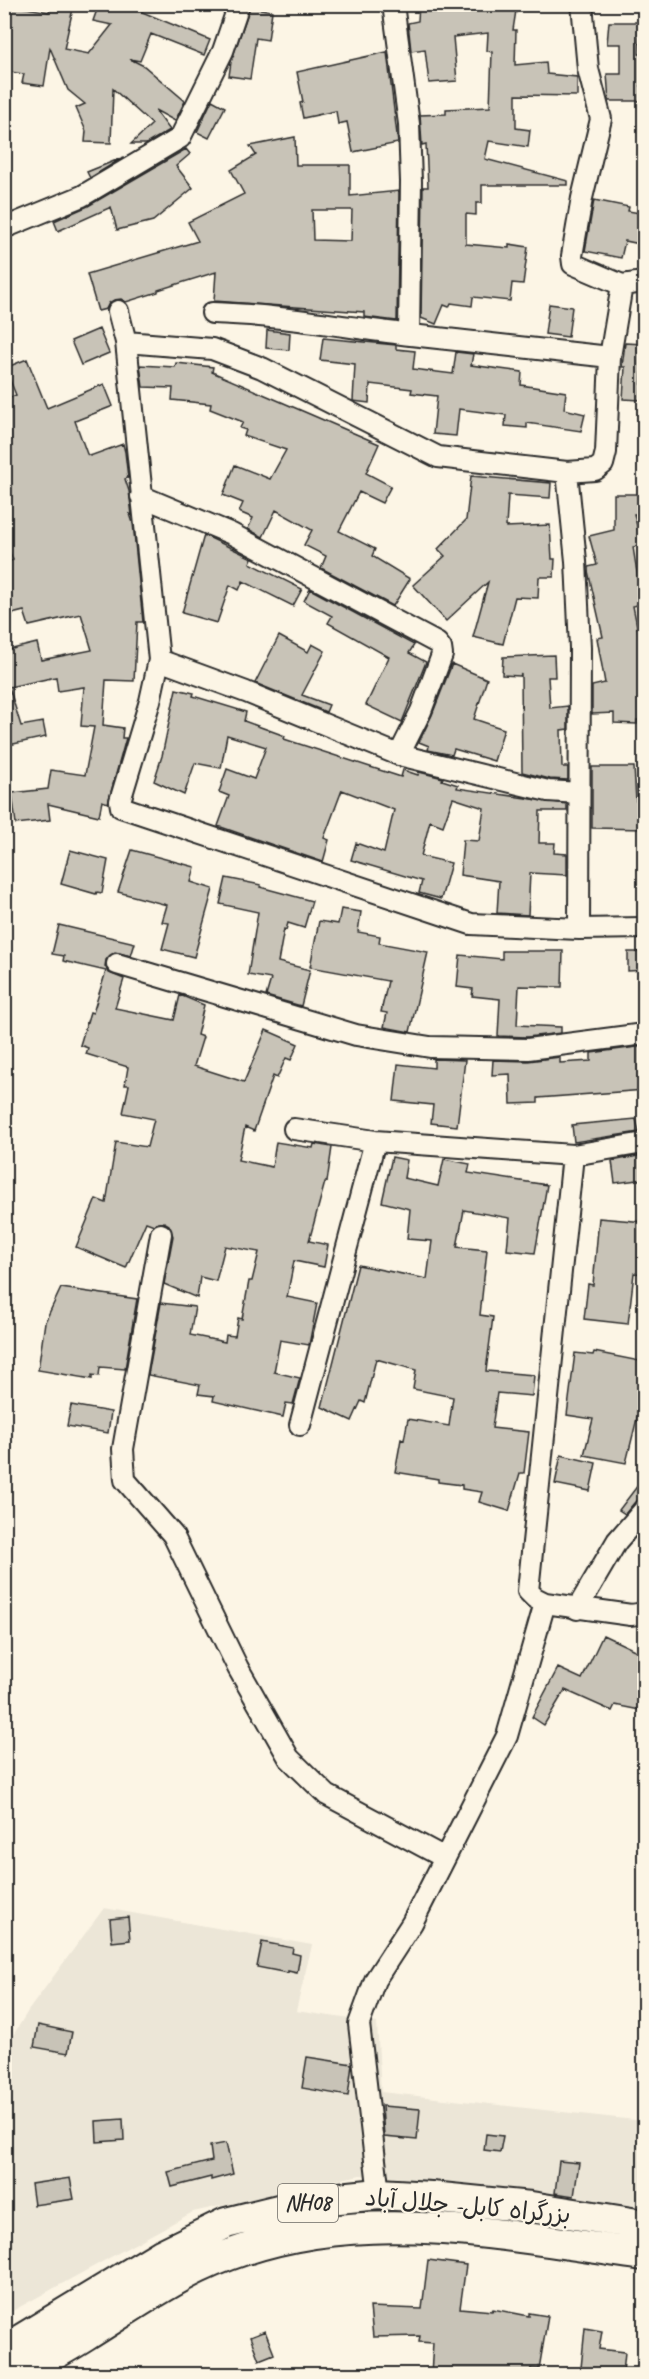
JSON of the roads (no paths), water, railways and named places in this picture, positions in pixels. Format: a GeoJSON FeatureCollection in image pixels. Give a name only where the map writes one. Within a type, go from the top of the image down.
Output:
{"type":"FeatureCollection","features":[{"type":"Feature","properties":{"kind":"highway","name":"بزرگراه کابل- جلال آباد"},"geometry":{"type":"LineString","coordinates":[[4,2349],[161,2255],[226,2223],[319,2200],[379,2194],[531,2207],[645,2225]]}},
{"type":"Feature","properties":{"kind":"highway","name":"بزرگراه کابل- جلال آباد"},"geometry":{"type":"LineString","coordinates":[[18,2374],[83,2338],[146,2297],[198,2268],[248,2248],[294,2235],[376,2226],[440,2227],[645,2255]]}},
{"type":"Feature","properties":{"kind":"street"},"geometry":{"type":"LineString","coordinates":[[4,228],[82,196],[180,138],[223,51],[238,4]]}},
{"type":"Feature","properties":{"kind":"street"},"geometry":{"type":"LineString","coordinates":[[393,4],[409,124],[411,182],[409,335]]}},
{"type":"Feature","properties":{"kind":"street"},"geometry":{"type":"LineString","coordinates":[[582,4],[588,69],[602,119],[582,198],[572,256],[573,264],[622,285],[645,282]]}},
{"type":"Feature","properties":{"kind":"street"},"geometry":{"type":"LineString","coordinates":[[126,342],[212,349],[262,368],[438,457],[567,472],[595,470],[603,464],[606,452],[610,357],[622,285]]}},
{"type":"Feature","properties":{"kind":"street"},"geometry":{"type":"LineString","coordinates":[[118,311],[126,342],[159,660],[150,701],[120,801],[121,807],[126,811],[471,924],[579,929],[645,928]]}},
{"type":"Feature","properties":{"kind":"street"},"geometry":{"type":"LineString","coordinates":[[212,313],[253,314],[409,335],[610,357]]}},
{"type":"Feature","properties":{"kind":"street"},"geometry":{"type":"LineString","coordinates":[[567,472],[576,561],[580,648],[579,929]]}},
{"type":"Feature","properties":{"kind":"street"},"geometry":{"type":"LineString","coordinates":[[141,496],[232,534],[437,643],[442,655],[421,711],[399,755]]}},
{"type":"Feature","properties":{"kind":"street"},"geometry":{"type":"LineString","coordinates":[[159,660],[246,692],[399,755],[538,789],[579,793]]}},
{"type":"Feature","properties":{"kind":"street"},"geometry":{"type":"LineString","coordinates":[[117,964],[356,1035],[430,1047],[528,1049],[645,1034]]}},
{"type":"Feature","properties":{"kind":"street"},"geometry":{"type":"LineString","coordinates":[[294,1129],[375,1141],[573,1155],[645,1143]]}},
{"type":"Feature","properties":{"kind":"street"},"geometry":{"type":"LineString","coordinates":[[300,1425],[375,1141]]}},
{"type":"Feature","properties":{"kind":"street"},"geometry":{"type":"LineString","coordinates":[[573,1155],[528,1591],[545,1603],[631,1615],[645,1613]]}},
{"type":"Feature","properties":{"kind":"street"},"geometry":{"type":"LineString","coordinates":[[161,1234],[123,1449],[125,1480],[173,1535],[238,1668],[289,1758],[327,1795],[445,1858]]}},
{"type":"Feature","properties":{"kind":"street"},"geometry":{"type":"LineString","coordinates":[[577,1609],[617,1541],[645,1510]]}},
{"type":"Feature","properties":{"kind":"street"},"geometry":{"type":"LineString","coordinates":[[379,2194],[359,2024],[375,1980],[412,1923],[507,1736],[545,1603]]}}]}
